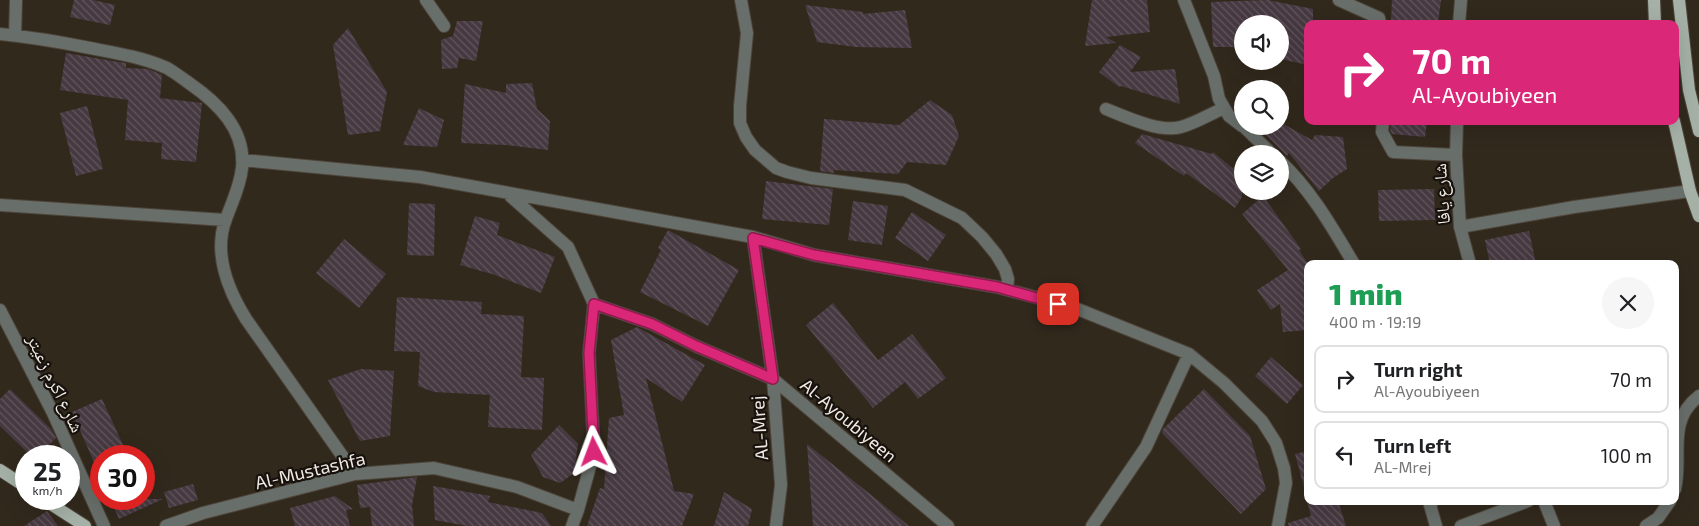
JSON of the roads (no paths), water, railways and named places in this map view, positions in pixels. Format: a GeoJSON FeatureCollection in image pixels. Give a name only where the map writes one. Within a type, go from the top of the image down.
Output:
{"type":"FeatureCollection","features":[{"type":"Feature","properties":{"kind":"main road"},"geometry":{"type":"LineString","coordinates":[[1654,0],[1655,20]]}},
{"type":"Feature","properties":{"kind":"main road"},"geometry":{"type":"LineString","coordinates":[[1679,0],[1690,90],[1699,132]]}},
{"type":"Feature","properties":{"kind":"main road"},"geometry":{"type":"LineString","coordinates":[[1675,125],[1690,191],[1699,216]]}},
{"type":"Feature","properties":{"kind":"main road"},"geometry":{"type":"LineString","coordinates":[[0,470],[15,480]]}},
{"type":"Feature","properties":{"kind":"main road"},"geometry":{"type":"LineString","coordinates":[[61,510],[85,526]]}},
{"type":"Feature","properties":{"kind":"street"},"geometry":{"type":"LineString","coordinates":[[15,36],[16,0]]}},
{"type":"Feature","properties":{"kind":"street"},"geometry":{"type":"LineString","coordinates":[[426,0],[444,26]]}},
{"type":"Feature","properties":{"kind":"street"},"geometry":{"type":"LineString","coordinates":[[741,0],[747,33],[740,123],[746,137],[755,150],[776,168],[787,172],[811,178],[905,190],[962,218],[996,254],[1005,269],[1008,279],[1006,289]]}},
{"type":"Feature","properties":{"kind":"street"},"geometry":{"type":"LineString","coordinates":[[1184,0],[1214,76],[1219,99],[1229,116],[1234,120]]}},
{"type":"Feature","properties":{"kind":"street"},"geometry":{"type":"LineString","coordinates":[[1339,0],[1379,18],[1379,20]]}},
{"type":"Feature","properties":{"kind":"street"},"geometry":{"type":"LineString","coordinates":[[1459,20],[1461,0]]}},
{"type":"Feature","properties":{"kind":"street"},"geometry":{"type":"LineString","coordinates":[[0,34],[132,56],[168,69],[203,93],[222,110],[236,132],[240,143],[242,160],[238,188],[225,220],[221,236],[227,280],[239,308],[355,474]]}},
{"type":"Feature","properties":{"kind":"street"},"geometry":{"type":"LineString","coordinates":[[1106,109],[1136,121],[1165,128],[1180,127],[1224,108]]}},
{"type":"Feature","properties":{"kind":"street"},"geometry":{"type":"LineString","coordinates":[[1383,125],[1382,132],[1393,152],[1456,155]]}},
{"type":"Feature","properties":{"kind":"street","name":"شارع يافا"},"geometry":{"type":"LineString","coordinates":[[1457,125],[1456,155],[1460,227],[1469,260]]}},
{"type":"Feature","properties":{"kind":"street"},"geometry":{"type":"LineString","coordinates":[[1252,135],[1263,145]]}},
{"type":"Feature","properties":{"kind":"street"},"geometry":{"type":"LineString","coordinates":[[242,160],[420,176],[753,238],[814,255],[1006,289],[1075,308],[1189,354],[1224,383],[1262,421],[1276,443],[1284,468],[1286,483],[1278,526]]}},
{"type":"Feature","properties":{"kind":"street"},"geometry":{"type":"LineString","coordinates":[[1289,169],[1322,210],[1352,260]]}},
{"type":"Feature","properties":{"kind":"street"},"geometry":{"type":"LineString","coordinates":[[1460,227],[1574,207],[1690,191]]}},
{"type":"Feature","properties":{"kind":"street"},"geometry":{"type":"LineString","coordinates":[[507,192],[568,247],[594,304],[589,353],[594,452],[572,526]]}},
{"type":"Feature","properties":{"kind":"street"},"geometry":{"type":"LineString","coordinates":[[0,205],[225,220]]}},
{"type":"Feature","properties":{"kind":"street","name":"AL-Mrej"},"geometry":{"type":"LineString","coordinates":[[753,238],[773,379],[781,485],[776,526]]}},
{"type":"Feature","properties":{"kind":"street","name":"Al-Ayoubiyeen"},"geometry":{"type":"LineString","coordinates":[[594,304],[652,324],[696,346],[773,379],[948,526]]}},
{"type":"Feature","properties":{"kind":"street","name":"شارع اكرم زعيتر"},"geometry":{"type":"LineString","coordinates":[[0,310],[53,412],[104,526]]}},
{"type":"Feature","properties":{"kind":"street"},"geometry":{"type":"LineString","coordinates":[[1092,526],[1146,448],[1189,354]]}},
{"type":"Feature","properties":{"kind":"street"},"geometry":{"type":"LineString","coordinates":[[1679,427],[1681,419],[1699,396]]}},
{"type":"Feature","properties":{"kind":"street","name":"Al-Mustashfa"},"geometry":{"type":"LineString","coordinates":[[166,526],[203,513],[355,474],[434,468],[517,487],[578,510]]}},
{"type":"Feature","properties":{"kind":"street"},"geometry":{"type":"LineString","coordinates":[[1430,505],[1436,526]]}},
{"type":"Feature","properties":{"kind":"street"},"geometry":{"type":"LineString","coordinates":[[1461,526],[1517,505]]}},
{"type":"Feature","properties":{"kind":"street"},"geometry":{"type":"LineString","coordinates":[[1546,505],[1554,526]]}},
{"type":"Feature","properties":{"kind":"street"},"geometry":{"type":"LineString","coordinates":[[1646,526],[1658,518],[1667,505]]}}]}
